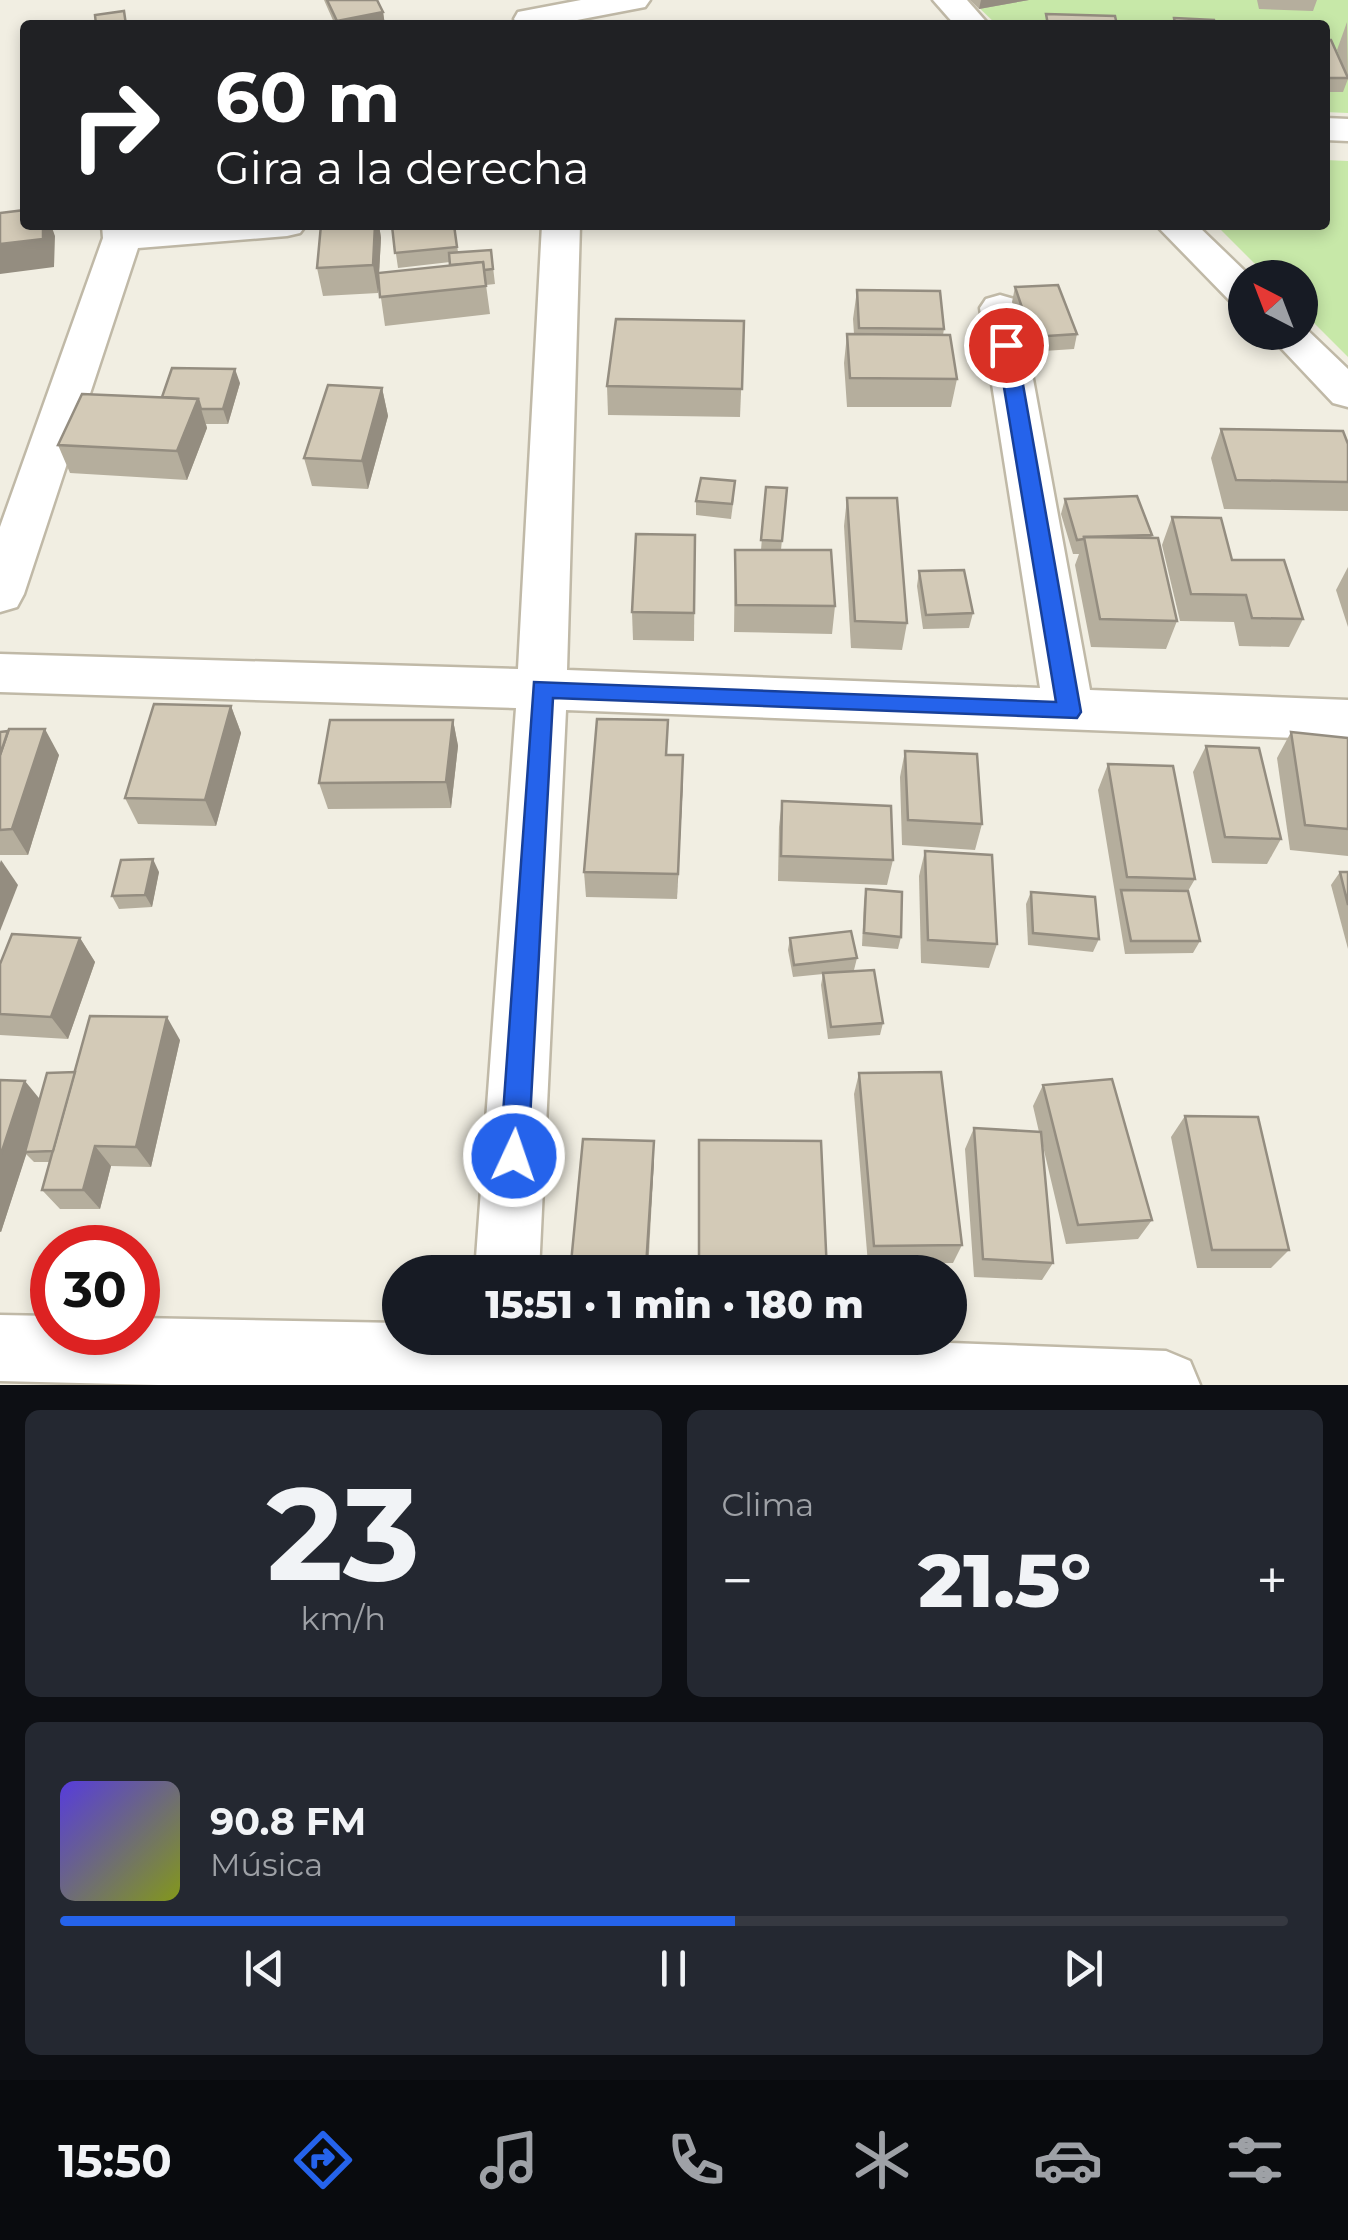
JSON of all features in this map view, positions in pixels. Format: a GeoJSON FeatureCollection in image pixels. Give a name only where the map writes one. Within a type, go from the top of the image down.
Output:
{"type":"FeatureCollection","features":[{"type":"Feature","properties":{"kind":"street"},"geometry":{"type":"LineString","coordinates":[[529,15],[634,0]]}},
{"type":"Feature","properties":{"kind":"street"},"geometry":{"type":"LineString","coordinates":[[949,0],[969,20]]}},
{"type":"Feature","properties":{"kind":"street"},"geometry":{"type":"LineString","coordinates":[[0,594],[122,231],[150,230]]}},
{"type":"Feature","properties":{"kind":"street"},"geometry":{"type":"LineString","coordinates":[[508,1255],[542,689],[561,230]]}},
{"type":"Feature","properties":{"kind":"street"},"geometry":{"type":"LineString","coordinates":[[1180,230],[1228,276]]}},
{"type":"Feature","properties":{"kind":"street"},"geometry":{"type":"LineString","coordinates":[[1000,308],[1069,712]]}},
{"type":"Feature","properties":{"kind":"street"},"geometry":{"type":"LineString","coordinates":[[1307,350],[1343,382]]}},
{"type":"Feature","properties":{"kind":"street"},"geometry":{"type":"LineString","coordinates":[[0,673],[1348,720]]}},
{"type":"Feature","properties":{"kind":"street"},"geometry":{"type":"LineString","coordinates":[[0,1348],[1166,1385]]}},
{"type":"Feature","properties":{"kind":"green space"},"geometry":{"type":"Polygon","coordinates":[[[971,0],[1348,0],[1348,113],[1330,112],[1330,20],[992,20],[971,0]]]}},
{"type":"Feature","properties":{"kind":"green space"},"geometry":{"type":"Polygon","coordinates":[[[1330,160],[1348,161],[1348,357],[1318,327],[1318,260],[1251,260],[1221,230],[1330,230],[1330,160]]]}},
{"type":"Feature","properties":{"kind":"building"},"geometry":{"type":"Polygon","coordinates":[[[327,0],[377,0],[383,12],[342,20],[337,20],[327,0]]]}},
{"type":"Feature","properties":{"kind":"building"},"geometry":{"type":"Polygon","coordinates":[[[124,11],[125,20],[96,20],[95,15],[124,11]]]}},
{"type":"Feature","properties":{"kind":"building"},"geometry":{"type":"Polygon","coordinates":[[[1046,14],[1115,16],[1116,20],[1047,20],[1046,14]]]}},
{"type":"Feature","properties":{"kind":"building"},"geometry":{"type":"Polygon","coordinates":[[[1330,40],[1331,40],[1348,78],[1330,78],[1330,40]]]}},
{"type":"Feature","properties":{"kind":"building"},"geometry":{"type":"Polygon","coordinates":[[[20,211],[20,230],[43,230],[43,239],[0,244],[0,213],[20,211]]]}},
{"type":"Feature","properties":{"kind":"building"},"geometry":{"type":"Polygon","coordinates":[[[321,230],[375,230],[373,265],[317,268],[321,230]]]}},
{"type":"Feature","properties":{"kind":"building"},"geometry":{"type":"Polygon","coordinates":[[[392,230],[455,230],[457,247],[395,253],[392,230]]]}},
{"type":"Feature","properties":{"kind":"building"},"geometry":{"type":"Polygon","coordinates":[[[491,250],[493,269],[484,270],[483,262],[450,265],[449,253],[491,250]]]}},
{"type":"Feature","properties":{"kind":"building"},"geometry":{"type":"Polygon","coordinates":[[[483,262],[486,286],[380,297],[378,273],[483,262]]]}},
{"type":"Feature","properties":{"kind":"building"},"geometry":{"type":"Polygon","coordinates":[[[1058,285],[1077,334],[1032,337],[1015,287],[1058,285]]]}},
{"type":"Feature","properties":{"kind":"building"},"geometry":{"type":"Polygon","coordinates":[[[857,290],[940,291],[944,329],[859,328],[857,290]]]}},
{"type":"Feature","properties":{"kind":"building"},"geometry":{"type":"Polygon","coordinates":[[[616,319],[744,321],[742,389],[607,386],[616,319]]]}},
{"type":"Feature","properties":{"kind":"building"},"geometry":{"type":"Polygon","coordinates":[[[847,334],[950,335],[957,379],[850,378],[847,334]]]}},
{"type":"Feature","properties":{"kind":"building"},"geometry":{"type":"Polygon","coordinates":[[[172,368],[235,369],[223,409],[201,409],[198,399],[162,397],[172,368]]]}},
{"type":"Feature","properties":{"kind":"building"},"geometry":{"type":"Polygon","coordinates":[[[328,385],[382,388],[362,461],[304,458],[328,385]]]}},
{"type":"Feature","properties":{"kind":"building"},"geometry":{"type":"Polygon","coordinates":[[[82,394],[198,399],[177,451],[58,445],[82,394]]]}},
{"type":"Feature","properties":{"kind":"building"},"geometry":{"type":"Polygon","coordinates":[[[1221,429],[1343,431],[1348,444],[1348,482],[1236,480],[1221,429]]]}},
{"type":"Feature","properties":{"kind":"building"},"geometry":{"type":"Polygon","coordinates":[[[701,478],[735,481],[732,504],[696,501],[701,478]]]}},
{"type":"Feature","properties":{"kind":"building"},"geometry":{"type":"Polygon","coordinates":[[[766,487],[787,488],[782,541],[761,540],[766,487]]]}},
{"type":"Feature","properties":{"kind":"building"},"geometry":{"type":"Polygon","coordinates":[[[1137,496],[1152,535],[1077,540],[1065,499],[1137,496]]]}},
{"type":"Feature","properties":{"kind":"building"},"geometry":{"type":"Polygon","coordinates":[[[847,498],[897,498],[907,623],[855,621],[847,498]]]}},
{"type":"Feature","properties":{"kind":"building"},"geometry":{"type":"Polygon","coordinates":[[[1172,517],[1221,518],[1232,560],[1284,560],[1303,619],[1252,618],[1246,595],[1191,594],[1172,517]]]}},
{"type":"Feature","properties":{"kind":"building"},"geometry":{"type":"Polygon","coordinates":[[[636,534],[695,535],[694,613],[632,612],[636,534]]]}},
{"type":"Feature","properties":{"kind":"building"},"geometry":{"type":"Polygon","coordinates":[[[1084,537],[1158,538],[1177,621],[1100,619],[1084,537]]]}},
{"type":"Feature","properties":{"kind":"building"},"geometry":{"type":"Polygon","coordinates":[[[735,550],[831,550],[835,606],[736,605],[735,550]]]}},
{"type":"Feature","properties":{"kind":"building"},"geometry":{"type":"Polygon","coordinates":[[[964,570],[973,613],[926,615],[919,571],[964,570]]]}},
{"type":"Feature","properties":{"kind":"building"},"geometry":{"type":"Polygon","coordinates":[[[154,704],[231,706],[205,800],[125,798],[154,704]]]}},
{"type":"Feature","properties":{"kind":"building"},"geometry":{"type":"Polygon","coordinates":[[[597,719],[668,720],[666,755],[683,755],[678,874],[584,872],[597,719]]]}},
{"type":"Feature","properties":{"kind":"building"},"geometry":{"type":"Polygon","coordinates":[[[330,720],[453,720],[446,782],[319,783],[330,720]]]}},
{"type":"Feature","properties":{"kind":"building"},"geometry":{"type":"Polygon","coordinates":[[[9,729],[45,729],[12,829],[0,830],[0,755],[9,729]]]}},
{"type":"Feature","properties":{"kind":"building"},"geometry":{"type":"Polygon","coordinates":[[[8,731],[0,755],[0,732],[8,731]]]}},
{"type":"Feature","properties":{"kind":"building"},"geometry":{"type":"Polygon","coordinates":[[[1291,732],[1348,738],[1348,829],[1305,825],[1291,732]]]}},
{"type":"Feature","properties":{"kind":"building"},"geometry":{"type":"Polygon","coordinates":[[[1206,746],[1259,748],[1281,839],[1225,837],[1206,746]]]}},
{"type":"Feature","properties":{"kind":"building"},"geometry":{"type":"Polygon","coordinates":[[[905,751],[977,754],[982,824],[908,820],[905,751]]]}},
{"type":"Feature","properties":{"kind":"building"},"geometry":{"type":"Polygon","coordinates":[[[1108,764],[1173,766],[1195,879],[1127,877],[1108,764]]]}},
{"type":"Feature","properties":{"kind":"building"},"geometry":{"type":"Polygon","coordinates":[[[782,801],[891,806],[893,860],[781,856],[782,801]]]}},
{"type":"Feature","properties":{"kind":"building"},"geometry":{"type":"Polygon","coordinates":[[[925,851],[992,855],[997,944],[928,940],[925,851]]]}},
{"type":"Feature","properties":{"kind":"building"},"geometry":{"type":"Polygon","coordinates":[[[153,859],[145,895],[112,896],[121,860],[153,859]]]}},
{"type":"Feature","properties":{"kind":"building"},"geometry":{"type":"Polygon","coordinates":[[[1340,872],[1348,872],[1348,905],[1340,872]]]}},
{"type":"Feature","properties":{"kind":"building"},"geometry":{"type":"Polygon","coordinates":[[[866,889],[902,892],[901,937],[864,933],[866,889]]]}},
{"type":"Feature","properties":{"kind":"building"},"geometry":{"type":"Polygon","coordinates":[[[1121,890],[1188,891],[1200,941],[1131,941],[1121,890]]]}},
{"type":"Feature","properties":{"kind":"building"},"geometry":{"type":"Polygon","coordinates":[[[1031,892],[1095,897],[1099,939],[1033,933],[1031,892]]]}},
{"type":"Feature","properties":{"kind":"building"},"geometry":{"type":"Polygon","coordinates":[[[851,931],[857,958],[794,965],[790,938],[851,931]]]}},
{"type":"Feature","properties":{"kind":"building"},"geometry":{"type":"Polygon","coordinates":[[[12,934],[80,938],[51,1017],[0,1014],[0,964],[12,934]]]}},
{"type":"Feature","properties":{"kind":"building"},"geometry":{"type":"Polygon","coordinates":[[[874,970],[883,1023],[831,1027],[823,973],[874,970]]]}},
{"type":"Feature","properties":{"kind":"building"},"geometry":{"type":"Polygon","coordinates":[[[90,1016],[167,1017],[136,1147],[95,1146],[83,1190],[42,1190],[90,1016]]]}},
{"type":"Feature","properties":{"kind":"building"},"geometry":{"type":"Polygon","coordinates":[[[75,1072],[53,1151],[25,1152],[47,1073],[75,1072]]]}},
{"type":"Feature","properties":{"kind":"building"},"geometry":{"type":"Polygon","coordinates":[[[941,1072],[962,1245],[874,1246],[859,1073],[941,1072]]]}},
{"type":"Feature","properties":{"kind":"building"},"geometry":{"type":"Polygon","coordinates":[[[1112,1079],[1152,1220],[1078,1225],[1043,1085],[1112,1079]]]}},
{"type":"Feature","properties":{"kind":"building"},"geometry":{"type":"Polygon","coordinates":[[[0,1080],[25,1081],[0,1157],[0,1080]]]}},
{"type":"Feature","properties":{"kind":"building"},"geometry":{"type":"Polygon","coordinates":[[[1185,1116],[1258,1117],[1289,1250],[1212,1250],[1185,1116]]]}},
{"type":"Feature","properties":{"kind":"building"},"geometry":{"type":"Polygon","coordinates":[[[974,1128],[1041,1132],[1053,1263],[983,1259],[974,1128]]]}},
{"type":"Feature","properties":{"kind":"building"},"geometry":{"type":"Polygon","coordinates":[[[583,1139],[654,1141],[647,1255],[572,1255],[583,1139]]]}},
{"type":"Feature","properties":{"kind":"building"},"geometry":{"type":"Polygon","coordinates":[[[699,1140],[821,1141],[826,1255],[699,1255],[699,1140]]]}},
{"type":"Feature","properties":{"kind":"route"},"geometry":{"type":"LineString","coordinates":[[514,1156],[542,689],[1069,712],[1006,345]]}}]}
